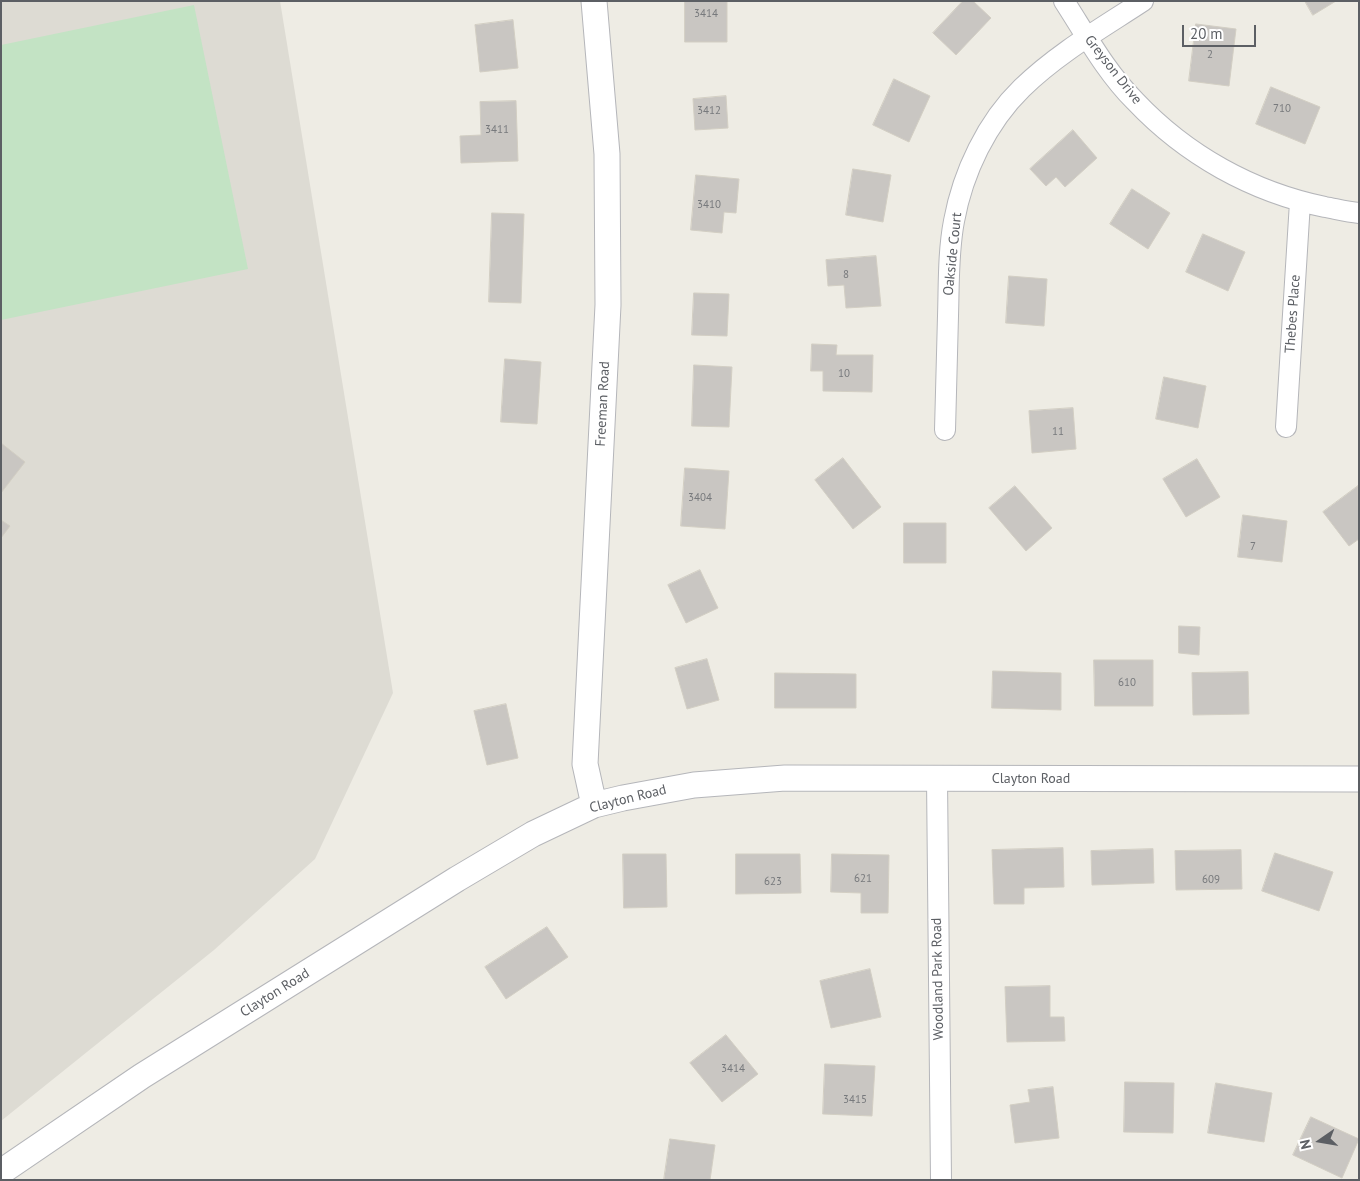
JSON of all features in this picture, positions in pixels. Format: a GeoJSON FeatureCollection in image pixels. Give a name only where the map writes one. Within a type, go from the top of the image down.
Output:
{"type":"FeatureCollection","features":[{"type":"Feature","properties":{"kind":"street","name":"Freeman Road"},"geometry":{"type":"LineString","coordinates":[[594,1],[607,154],[608,249],[608,305],[585,764],[594,805]]}},
{"type":"Feature","properties":{"kind":"street","name":"Greyson Drive"},"geometry":{"type":"LineString","coordinates":[[1064,1],[1103,63],[1134,100],[1172,136],[1212,164],[1255,186],[1300,202],[1359,212]]}},
{"type":"Feature","properties":{"kind":"street","name":"Oakside Court"},"geometry":{"type":"LineString","coordinates":[[945,430],[950,258],[954,221],[965,179],[984,138],[998,116],[1021,89],[1047,65],[1143,1]]}},
{"type":"Feature","properties":{"kind":"street","name":"Thebes Place"},"geometry":{"type":"LineString","coordinates":[[1286,427],[1300,202]]}},
{"type":"Feature","properties":{"kind":"street","name":"Clayton Road"},"geometry":{"type":"LineString","coordinates":[[1,1172],[142,1076],[458,878],[533,834],[594,805],[665,789],[785,778],[1359,779]]}},
{"type":"Feature","properties":{"kind":"street","name":"Woodland Park Road"},"geometry":{"type":"LineString","coordinates":[[937,778],[941,1180]]}},
{"type":"Feature","properties":{"kind":"shaded area"},"geometry":{"type":"Polygon","coordinates":[[[1,1],[280,1],[393,693],[315,859],[214,950],[1,1121],[1,1]]]}},
{"type":"Feature","properties":{"kind":"green space"},"geometry":{"type":"Polygon","coordinates":[[[194,5],[248,269],[1,320],[1,45],[194,5]]]}},
{"type":"Feature","properties":{"kind":"building"},"geometry":{"type":"Polygon","coordinates":[[[685,1],[727,1],[727,42],[685,42],[685,1]]]}},
{"type":"Feature","properties":{"kind":"building"},"geometry":{"type":"Polygon","coordinates":[[[963,1],[973,1],[991,18],[956,55],[933,33],[963,1]]]}},
{"type":"Feature","properties":{"kind":"building"},"geometry":{"type":"Polygon","coordinates":[[[1305,1],[1336,1],[1313,15],[1305,1]]]}},
{"type":"Feature","properties":{"kind":"building"},"geometry":{"type":"Polygon","coordinates":[[[513,20],[518,68],[480,72],[475,25],[513,20]]]}},
{"type":"Feature","properties":{"kind":"building"},"geometry":{"type":"Polygon","coordinates":[[[1196,24],[1236,29],[1229,86],[1189,81],[1196,24]]]}},
{"type":"Feature","properties":{"kind":"building"},"geometry":{"type":"Polygon","coordinates":[[[894,79],[930,96],[909,142],[873,125],[894,79]]]}},
{"type":"Feature","properties":{"kind":"building"},"geometry":{"type":"Polygon","coordinates":[[[1271,87],[1320,107],[1305,144],[1256,124],[1271,87]]]}},
{"type":"Feature","properties":{"kind":"building"},"geometry":{"type":"Polygon","coordinates":[[[726,96],[728,128],[695,130],[693,99],[726,96]]]}},
{"type":"Feature","properties":{"kind":"building"},"geometry":{"type":"Polygon","coordinates":[[[516,101],[518,161],[461,163],[460,136],[481,135],[480,102],[516,101]]]}},
{"type":"Feature","properties":{"kind":"building"},"geometry":{"type":"Polygon","coordinates":[[[1073,130],[1097,158],[1065,187],[1056,177],[1046,186],[1030,169],[1073,130]]]}},
{"type":"Feature","properties":{"kind":"building"},"geometry":{"type":"Polygon","coordinates":[[[853,169],[891,175],[883,222],[846,215],[853,169]]]}},
{"type":"Feature","properties":{"kind":"building"},"geometry":{"type":"Polygon","coordinates":[[[696,175],[739,179],[736,213],[724,212],[722,233],[691,230],[696,175]]]}},
{"type":"Feature","properties":{"kind":"building"},"geometry":{"type":"Polygon","coordinates":[[[1132,189],[1170,213],[1148,249],[1110,224],[1132,189]]]}},
{"type":"Feature","properties":{"kind":"building"},"geometry":{"type":"Polygon","coordinates":[[[492,213],[524,214],[521,303],[489,302],[492,213]]]}},
{"type":"Feature","properties":{"kind":"building"},"geometry":{"type":"Polygon","coordinates":[[[1203,234],[1245,252],[1228,291],[1186,272],[1203,234]]]}},
{"type":"Feature","properties":{"kind":"building"},"geometry":{"type":"Polygon","coordinates":[[[876,256],[881,306],[846,308],[844,285],[828,286],[826,260],[876,256]]]}},
{"type":"Feature","properties":{"kind":"building"},"geometry":{"type":"Polygon","coordinates":[[[1009,276],[1047,279],[1044,326],[1006,323],[1009,276]]]}},
{"type":"Feature","properties":{"kind":"building"},"geometry":{"type":"Polygon","coordinates":[[[694,293],[729,294],[727,336],[692,335],[694,293]]]}},
{"type":"Feature","properties":{"kind":"building"},"geometry":{"type":"Polygon","coordinates":[[[812,344],[837,345],[836,355],[873,355],[872,392],[823,391],[823,371],[811,371],[812,344]]]}},
{"type":"Feature","properties":{"kind":"building"},"geometry":{"type":"Polygon","coordinates":[[[505,359],[541,362],[537,424],[501,422],[505,359]]]}},
{"type":"Feature","properties":{"kind":"building"},"geometry":{"type":"Polygon","coordinates":[[[694,365],[732,367],[729,427],[692,426],[694,365]]]}},
{"type":"Feature","properties":{"kind":"building"},"geometry":{"type":"Polygon","coordinates":[[[1164,377],[1206,386],[1198,428],[1156,419],[1164,377]]]}},
{"type":"Feature","properties":{"kind":"building"},"geometry":{"type":"Polygon","coordinates":[[[1073,408],[1076,449],[1032,453],[1029,411],[1073,408]]]}},
{"type":"Feature","properties":{"kind":"building"},"geometry":{"type":"Polygon","coordinates":[[[1,443],[25,462],[1,493],[1,443]]]}},
{"type":"Feature","properties":{"kind":"building"},"geometry":{"type":"Polygon","coordinates":[[[843,458],[881,507],[853,529],[815,480],[843,458]]]}},
{"type":"Feature","properties":{"kind":"building"},"geometry":{"type":"Polygon","coordinates":[[[1197,459],[1220,497],[1186,517],[1163,479],[1197,459]]]}},
{"type":"Feature","properties":{"kind":"building"},"geometry":{"type":"Polygon","coordinates":[[[685,468],[729,471],[725,529],[681,526],[685,468]]]}},
{"type":"Feature","properties":{"kind":"building"},"geometry":{"type":"Polygon","coordinates":[[[1015,486],[1052,528],[1026,551],[989,508],[1015,486]]]}},
{"type":"Feature","properties":{"kind":"building"},"geometry":{"type":"Polygon","coordinates":[[[1358,486],[1359,539],[1349,546],[1323,512],[1358,486]]]}},
{"type":"Feature","properties":{"kind":"building"},"geometry":{"type":"Polygon","coordinates":[[[1243,515],[1287,521],[1282,562],[1238,557],[1243,515]]]}},
{"type":"Feature","properties":{"kind":"building"},"geometry":{"type":"Polygon","coordinates":[[[1,520],[10,526],[1,538],[1,520]]]}},
{"type":"Feature","properties":{"kind":"building"},"geometry":{"type":"Polygon","coordinates":[[[904,523],[946,523],[946,563],[904,563],[904,523]]]}},
{"type":"Feature","properties":{"kind":"building"},"geometry":{"type":"Polygon","coordinates":[[[700,570],[718,608],[686,623],[668,585],[700,570]]]}},
{"type":"Feature","properties":{"kind":"building"},"geometry":{"type":"Polygon","coordinates":[[[1179,626],[1200,627],[1199,655],[1179,653],[1179,626]]]}},
{"type":"Feature","properties":{"kind":"building"},"geometry":{"type":"Polygon","coordinates":[[[707,659],[719,700],[687,709],[675,668],[707,659]]]}},
{"type":"Feature","properties":{"kind":"building"},"geometry":{"type":"Polygon","coordinates":[[[1094,660],[1153,660],[1153,706],[1095,706],[1094,660]]]}},
{"type":"Feature","properties":{"kind":"building"},"geometry":{"type":"Polygon","coordinates":[[[993,671],[1061,673],[1061,710],[992,708],[993,671]]]}},
{"type":"Feature","properties":{"kind":"building"},"geometry":{"type":"Polygon","coordinates":[[[1248,672],[1249,714],[1193,715],[1192,673],[1248,672]]]}},
{"type":"Feature","properties":{"kind":"building"},"geometry":{"type":"Polygon","coordinates":[[[775,673],[856,674],[856,708],[775,708],[775,673]]]}},
{"type":"Feature","properties":{"kind":"building"},"geometry":{"type":"Polygon","coordinates":[[[506,704],[518,758],[487,765],[474,711],[506,704]]]}},
{"type":"Feature","properties":{"kind":"building"},"geometry":{"type":"Polygon","coordinates":[[[1063,848],[1064,887],[1024,888],[1024,904],[994,904],[992,850],[1063,848]]]}},
{"type":"Feature","properties":{"kind":"building"},"geometry":{"type":"Polygon","coordinates":[[[1153,849],[1154,883],[1092,885],[1091,851],[1153,849]]]}},
{"type":"Feature","properties":{"kind":"building"},"geometry":{"type":"Polygon","coordinates":[[[1241,850],[1242,889],[1176,890],[1175,851],[1241,850]]]}},
{"type":"Feature","properties":{"kind":"building"},"geometry":{"type":"Polygon","coordinates":[[[1275,853],[1333,872],[1319,911],[1262,891],[1275,853]]]}},
{"type":"Feature","properties":{"kind":"building"},"geometry":{"type":"Polygon","coordinates":[[[623,854],[666,854],[667,907],[624,908],[623,854]]]}},
{"type":"Feature","properties":{"kind":"building"},"geometry":{"type":"Polygon","coordinates":[[[736,854],[800,854],[801,893],[736,894],[736,854]]]}},
{"type":"Feature","properties":{"kind":"building"},"geometry":{"type":"Polygon","coordinates":[[[832,854],[889,855],[888,913],[861,913],[861,893],[831,892],[832,854]]]}},
{"type":"Feature","properties":{"kind":"building"},"geometry":{"type":"Polygon","coordinates":[[[547,927],[568,957],[506,999],[485,967],[547,927]]]}},
{"type":"Feature","properties":{"kind":"building"},"geometry":{"type":"Polygon","coordinates":[[[870,969],[881,1017],[831,1028],[820,981],[870,969]]]}},
{"type":"Feature","properties":{"kind":"building"},"geometry":{"type":"Polygon","coordinates":[[[1050,986],[1050,1017],[1064,1017],[1065,1041],[1007,1042],[1005,987],[1050,986]]]}},
{"type":"Feature","properties":{"kind":"building"},"geometry":{"type":"Polygon","coordinates":[[[726,1035],[758,1074],[722,1102],[690,1063],[726,1035]]]}},
{"type":"Feature","properties":{"kind":"building"},"geometry":{"type":"Polygon","coordinates":[[[825,1064],[875,1066],[872,1116],[823,1114],[825,1064]]]}},
{"type":"Feature","properties":{"kind":"building"},"geometry":{"type":"Polygon","coordinates":[[[1125,1082],[1174,1083],[1173,1133],[1124,1132],[1125,1082]]]}},
{"type":"Feature","properties":{"kind":"building"},"geometry":{"type":"Polygon","coordinates":[[[1216,1083],[1272,1093],[1264,1142],[1208,1133],[1216,1083]]]}},
{"type":"Feature","properties":{"kind":"building"},"geometry":{"type":"Polygon","coordinates":[[[1053,1087],[1059,1138],[1015,1143],[1010,1105],[1030,1102],[1028,1090],[1053,1087]]]}},
{"type":"Feature","properties":{"kind":"building"},"geometry":{"type":"Polygon","coordinates":[[[1311,1117],[1359,1139],[1342,1178],[1293,1155],[1311,1117]]]}},
{"type":"Feature","properties":{"kind":"building"},"geometry":{"type":"Polygon","coordinates":[[[670,1139],[715,1145],[710,1180],[664,1180],[670,1139]]]}}]}
